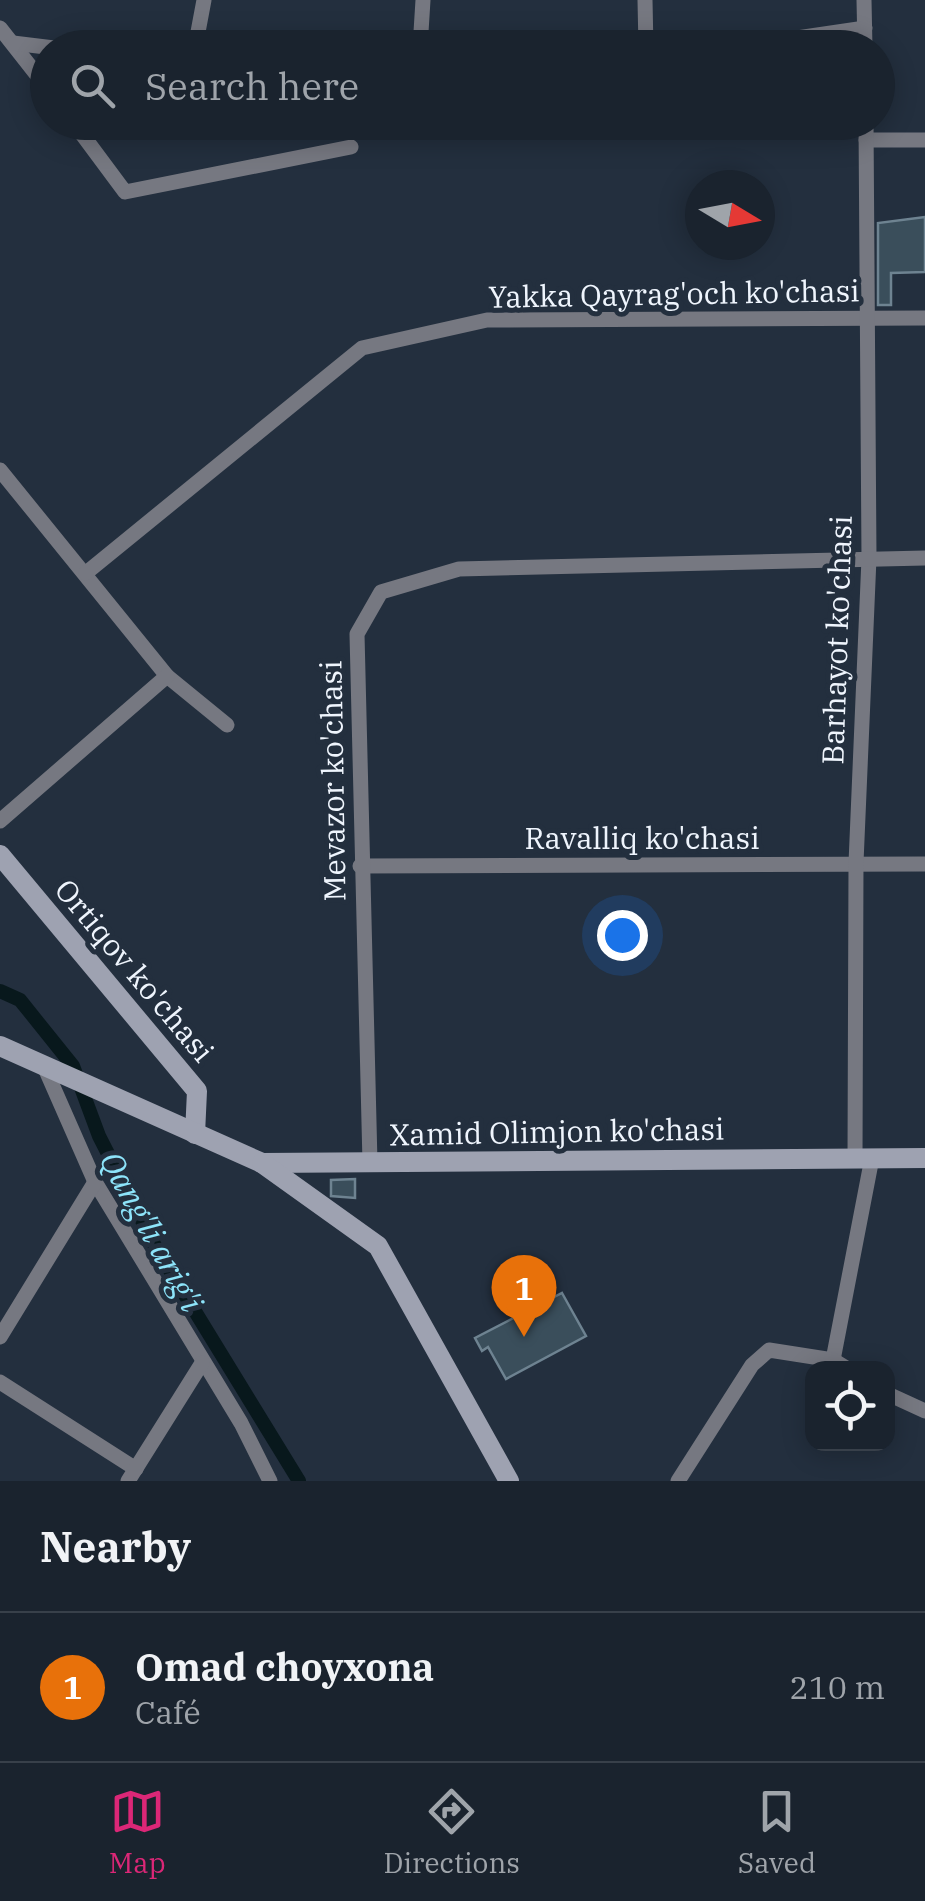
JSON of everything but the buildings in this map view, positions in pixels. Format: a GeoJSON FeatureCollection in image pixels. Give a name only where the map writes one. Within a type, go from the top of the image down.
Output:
{"type":"FeatureCollection","features":[{"type":"Feature","properties":{"kind":"main road","name":"Ortiqov ko'chasi"},"geometry":{"type":"LineString","coordinates":[[0,854],[197,1092],[195,1134]]}},
{"type":"Feature","properties":{"kind":"main road"},"geometry":{"type":"LineString","coordinates":[[0,1046],[44,1066]]}},
{"type":"Feature","properties":{"kind":"main road","name":"Xamid Olimjon ko'chasi"},"geometry":{"type":"LineString","coordinates":[[44,1066],[262,1163],[925,1158]]}},
{"type":"Feature","properties":{"kind":"main road"},"geometry":{"type":"LineString","coordinates":[[262,1163],[378,1246],[509,1481]]}},
{"type":"Feature","properties":{"kind":"street"},"geometry":{"type":"LineString","coordinates":[[198,30],[204,0]]}},
{"type":"Feature","properties":{"kind":"street"},"geometry":{"type":"LineString","coordinates":[[421,30],[423,0]]}},
{"type":"Feature","properties":{"kind":"street"},"geometry":{"type":"LineString","coordinates":[[645,0],[646,30]]}},
{"type":"Feature","properties":{"kind":"street"},"geometry":{"type":"LineString","coordinates":[[851,30],[865,28],[864,0]]}},
{"type":"Feature","properties":{"kind":"street"},"geometry":{"type":"LineString","coordinates":[[0,28],[30,65]]}},
{"type":"Feature","properties":{"kind":"street"},"geometry":{"type":"LineString","coordinates":[[13,43],[30,45]]}},
{"type":"Feature","properties":{"kind":"street"},"geometry":{"type":"LineString","coordinates":[[86,140],[125,192],[351,147]]}},
{"type":"Feature","properties":{"kind":"street"},"geometry":{"type":"LineString","coordinates":[[866,140],[925,140]]}},
{"type":"Feature","properties":{"kind":"street","name":"Barhayot ko'chasi"},"geometry":{"type":"LineString","coordinates":[[839,1361],[864,1158],[856,864],[869,558],[866,140]]}},
{"type":"Feature","properties":{"kind":"street","name":"Yakka Qayrag'och ko'chasi"},"geometry":{"type":"LineString","coordinates":[[86,573],[362,348],[486,320],[925,318]]}},
{"type":"Feature","properties":{"kind":"street"},"geometry":{"type":"LineString","coordinates":[[0,470],[168,676],[226,725]]}},
{"type":"Feature","properties":{"kind":"street","name":"Mevazor ko'chasi"},"geometry":{"type":"LineString","coordinates":[[370,1163],[360,866],[358,634],[381,592],[459,568],[925,558]]}},
{"type":"Feature","properties":{"kind":"street"},"geometry":{"type":"LineString","coordinates":[[0,821],[168,676]]}},
{"type":"Feature","properties":{"kind":"street","name":"Ravalliq ko'chasi"},"geometry":{"type":"LineString","coordinates":[[360,866],[925,864]]}},
{"type":"Feature","properties":{"kind":"street"},"geometry":{"type":"LineString","coordinates":[[44,1066],[95,1182],[270,1481]]}},
{"type":"Feature","properties":{"kind":"street"},"geometry":{"type":"LineString","coordinates":[[0,1338],[95,1182]]}},
{"type":"Feature","properties":{"kind":"street"},"geometry":{"type":"LineString","coordinates":[[678,1481],[752,1365],[769,1350],[824,1361]]}},
{"type":"Feature","properties":{"kind":"street"},"geometry":{"type":"LineString","coordinates":[[0,1382],[132,1475],[202,1363]]}},
{"type":"Feature","properties":{"kind":"street"},"geometry":{"type":"LineString","coordinates":[[895,1397],[925,1411]]}},
{"type":"Feature","properties":{"kind":"waterway","name":"Qang'li arig'i"},"geometry":{"type":"LineString","coordinates":[[0,991],[20,1000],[73,1066],[99,1136],[155,1246],[299,1481]]}},
{"type":"Feature","properties":{"kind":"place","name":"Omad choyxona"},"geometry":{"type":"Point","coordinates":[524,1337]}}]}
